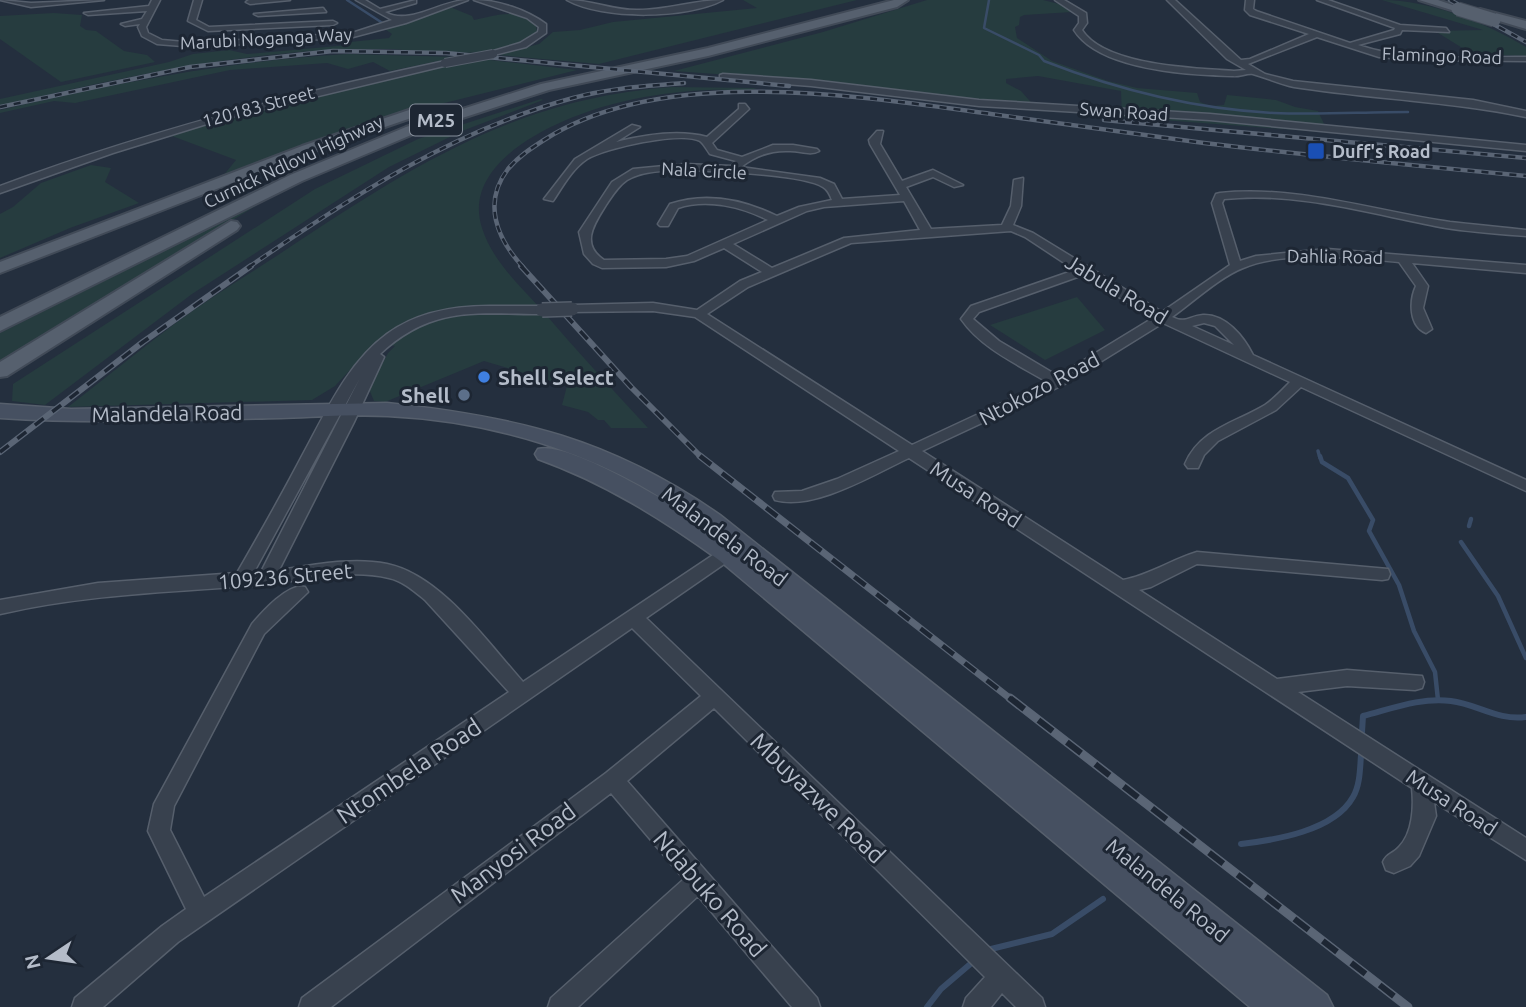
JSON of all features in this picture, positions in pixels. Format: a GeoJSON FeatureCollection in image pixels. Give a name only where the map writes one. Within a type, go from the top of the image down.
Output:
{"type":"FeatureCollection","features":[{"type":"Feature","properties":{"kind":"main road","name":"Curnick Ndlovu Highway"},"geometry":{"type":"LineString","coordinates":[[0,308],[302,161],[406,120],[530,85],[875,0]]}},
{"type":"Feature","properties":{"kind":"main road","name":"Curnick Ndlovu Highway"},"geometry":{"type":"LineString","coordinates":[[0,325],[296,178],[417,127],[546,87],[708,52],[911,0]]}},
{"type":"Feature","properties":{"kind":"main road"},"geometry":{"type":"LineString","coordinates":[[1424,0],[1480,12],[1526,27]]}},
{"type":"Feature","properties":{"kind":"main road"},"geometry":{"type":"LineString","coordinates":[[1436,0],[1494,20],[1526,27]]}},
{"type":"Feature","properties":{"kind":"main road"},"geometry":{"type":"LineString","coordinates":[[0,268],[342,136],[420,111],[530,85]]}},
{"type":"Feature","properties":{"kind":"main road"},"geometry":{"type":"LineString","coordinates":[[0,371],[279,196],[343,161],[417,127]]}},
{"type":"Feature","properties":{"kind":"main road","name":"Malandela Road"},"geometry":{"type":"LineString","coordinates":[[0,411],[71,416],[341,415]]}},
{"type":"Feature","properties":{"kind":"main road","name":"Malandela Road"},"geometry":{"type":"LineString","coordinates":[[0,426],[68,430],[411,411],[478,421],[583,450],[623,466],[679,498],[734,549],[1277,1007]]}},
{"type":"Feature","properties":{"kind":"main road","name":"Malandela Road"},"geometry":{"type":"LineString","coordinates":[[734,549],[1306,1004]]}},
{"type":"Feature","properties":{"kind":"street"},"geometry":{"type":"LineString","coordinates":[[4,0],[31,5],[100,0]]}},
{"type":"Feature","properties":{"kind":"street"},"geometry":{"type":"LineString","coordinates":[[198,0],[192,21],[208,29],[333,23]]}},
{"type":"Feature","properties":{"kind":"street"},"geometry":{"type":"LineString","coordinates":[[250,2],[286,0]]}},
{"type":"Feature","properties":{"kind":"street"},"geometry":{"type":"LineString","coordinates":[[309,0],[332,17],[329,36]]}},
{"type":"Feature","properties":{"kind":"street"},"geometry":{"type":"LineString","coordinates":[[362,0],[380,12],[402,21]]}},
{"type":"Feature","properties":{"kind":"street","name":"Marubi Noganga Way"},"geometry":{"type":"LineString","coordinates":[[144,21],[142,27],[145,34],[154,40],[173,44],[329,36],[368,32],[464,0]]}},
{"type":"Feature","properties":{"kind":"street"},"geometry":{"type":"LineString","coordinates":[[478,0],[530,16],[543,26],[538,37],[523,45]]}},
{"type":"Feature","properties":{"kind":"street"},"geometry":{"type":"LineString","coordinates":[[493,5],[508,0]]}},
{"type":"Feature","properties":{"kind":"street"},"geometry":{"type":"LineString","coordinates":[[570,0],[631,12],[693,6],[719,0]]}},
{"type":"Feature","properties":{"kind":"street"},"geometry":{"type":"LineString","coordinates":[[1059,0],[1083,15],[1078,34],[1129,61],[1167,70],[1234,74],[1252,72]]}},
{"type":"Feature","properties":{"kind":"street"},"geometry":{"type":"LineString","coordinates":[[1171,0],[1238,63],[1252,72],[1293,84],[1451,100],[1526,114]]}},
{"type":"Feature","properties":{"kind":"street","name":"Flamingo Road"},"geometry":{"type":"LineString","coordinates":[[1250,0],[1249,10],[1253,13],[1372,53],[1402,57],[1526,59]]}},
{"type":"Feature","properties":{"kind":"street"},"geometry":{"type":"LineString","coordinates":[[1321,0],[1398,27],[1446,30]]}},
{"type":"Feature","properties":{"kind":"street"},"geometry":{"type":"LineString","coordinates":[[380,12],[413,1]]}},
{"type":"Feature","properties":{"kind":"street"},"geometry":{"type":"LineString","coordinates":[[88,13],[154,4]]}},
{"type":"Feature","properties":{"kind":"street"},"geometry":{"type":"LineString","coordinates":[[125,23],[144,21],[154,4]]}},
{"type":"Feature","properties":{"kind":"street"},"geometry":{"type":"LineString","coordinates":[[258,14],[324,10]]}},
{"type":"Feature","properties":{"kind":"street"},"geometry":{"type":"LineString","coordinates":[[1350,46],[1397,32],[1398,27]]}},
{"type":"Feature","properties":{"kind":"street"},"geometry":{"type":"LineString","coordinates":[[1238,63],[1252,61],[1317,34]]}},
{"type":"Feature","properties":{"kind":"street","name":"120183 Street"},"geometry":{"type":"LineString","coordinates":[[0,190],[95,155],[222,115],[306,93],[493,54],[523,45]]}},
{"type":"Feature","properties":{"kind":"street","name":"Swan Road"},"geometry":{"type":"LineString","coordinates":[[723,77],[833,85],[979,103],[1210,117],[1526,148]]}},
{"type":"Feature","properties":{"kind":"street"},"geometry":{"type":"LineString","coordinates":[[707,142],[740,116],[744,110],[742,106]]}},
{"type":"Feature","properties":{"kind":"street"},"geometry":{"type":"LineString","coordinates":[[549,199],[570,169],[617,135],[635,127]]}},
{"type":"Feature","properties":{"kind":"street"},"geometry":{"type":"LineString","coordinates":[[880,133],[875,144],[927,232]]}},
{"type":"Feature","properties":{"kind":"street"},"geometry":{"type":"LineString","coordinates":[[593,152],[612,146],[679,136],[696,137],[707,142],[712,152],[744,160]]}},
{"type":"Feature","properties":{"kind":"street"},"geometry":{"type":"LineString","coordinates":[[733,171],[744,160],[772,147],[814,151]]}},
{"type":"Feature","properties":{"kind":"street","name":"Nala Circle"},"geometry":{"type":"LineString","coordinates":[[839,203],[833,189],[823,182],[733,171],[660,166],[629,175],[618,182],[584,235],[593,258],[608,265],[674,263],[725,244],[803,209],[839,203],[906,198]]}},
{"type":"Feature","properties":{"kind":"street"},"geometry":{"type":"LineString","coordinates":[[899,186],[933,173],[958,185]]}},
{"type":"Feature","properties":{"kind":"street"},"geometry":{"type":"LineString","coordinates":[[1007,227],[1016,206],[1019,180]]}},
{"type":"Feature","properties":{"kind":"street"},"geometry":{"type":"LineString","coordinates":[[1236,266],[1217,203],[1220,196],[1227,194],[1249,193],[1339,204],[1450,225],[1526,233]]}},
{"type":"Feature","properties":{"kind":"street"},"geometry":{"type":"LineString","coordinates":[[664,224],[674,206],[690,201],[745,206],[776,220]]}},
{"type":"Feature","properties":{"kind":"street","name":"Jabula Road"},"geometry":{"type":"LineString","coordinates":[[699,314],[734,289],[848,240],[1007,227],[1029,235],[1162,318],[1526,486]]}},
{"type":"Feature","properties":{"kind":"street"},"geometry":{"type":"LineString","coordinates":[[725,244],[771,272]]}},
{"type":"Feature","properties":{"kind":"street","name":"Dahlia Road"},"geometry":{"type":"LineString","coordinates":[[1162,318],[1236,266],[1273,256],[1298,253],[1526,269]]}},
{"type":"Feature","properties":{"kind":"street"},"geometry":{"type":"LineString","coordinates":[[1403,259],[1422,286],[1416,300],[1417,314],[1426,329]]}},
{"type":"Feature","properties":{"kind":"street"},"geometry":{"type":"LineString","coordinates":[[1058,382],[985,337],[971,327],[967,319],[975,309],[1083,271]]}},
{"type":"Feature","properties":{"kind":"street","name":"Musa Road"},"geometry":{"type":"LineString","coordinates":[[267,577],[341,415],[383,343],[414,323],[437,315],[467,310],[653,307],[699,314],[1526,850]]}},
{"type":"Feature","properties":{"kind":"street","name":"Ntokozo Road"},"geometry":{"type":"LineString","coordinates":[[781,496],[795,498],[819,492],[897,456],[913,452],[1058,382],[1162,318]]}},
{"type":"Feature","properties":{"kind":"street"},"geometry":{"type":"LineString","coordinates":[[1181,326],[1206,319],[1221,322],[1251,359]]}},
{"type":"Feature","properties":{"kind":"street"},"geometry":{"type":"LineString","coordinates":[[1193,464],[1195,453],[1204,443],[1267,410],[1299,381]]}},
{"type":"Feature","properties":{"kind":"street"},"geometry":{"type":"LineString","coordinates":[[242,579],[341,415]]}},
{"type":"Feature","properties":{"kind":"street","name":"Ntombela Road"},"geometry":{"type":"LineString","coordinates":[[84,1007],[170,934],[734,549]]}},
{"type":"Feature","properties":{"kind":"street"},"geometry":{"type":"LineString","coordinates":[[1120,587],[1145,582],[1182,562],[1197,558],[1382,574]]}},
{"type":"Feature","properties":{"kind":"street","name":"109236 Street"},"geometry":{"type":"LineString","coordinates":[[0,607],[33,599],[82,593],[352,570],[388,570],[417,583],[522,694]]}},
{"type":"Feature","properties":{"kind":"street"},"geometry":{"type":"LineString","coordinates":[[200,913],[159,831],[164,804],[258,629],[270,615],[299,592]]}},
{"type":"Feature","properties":{"kind":"street","name":"Mbuyazwe Road"},"geometry":{"type":"LineString","coordinates":[[635,619],[1033,1007]]}},
{"type":"Feature","properties":{"kind":"street"},"geometry":{"type":"LineString","coordinates":[[1274,687],[1347,678],[1415,682]]}},
{"type":"Feature","properties":{"kind":"street","name":"Manyosi Road"},"geometry":{"type":"LineString","coordinates":[[311,1007],[613,780],[714,697]]}},
{"type":"Feature","properties":{"kind":"street","name":"Ndabuko Road"},"geometry":{"type":"LineString","coordinates":[[613,780],[807,1007]]}},
{"type":"Feature","properties":{"kind":"street"},"geometry":{"type":"LineString","coordinates":[[1394,862],[1407,856],[1412,849],[1419,823],[1425,816],[1422,783]]}},
{"type":"Feature","properties":{"kind":"street"},"geometry":{"type":"LineString","coordinates":[[572,1003],[698,881]]}},
{"type":"Feature","properties":{"kind":"street"},"geometry":{"type":"LineString","coordinates":[[975,1007],[987,962]]}},
{"type":"Feature","properties":{"kind":"green space"},"geometry":{"type":"Polygon","coordinates":[[[743,0],[857,0],[599,64],[498,55],[539,44],[553,32],[580,30],[613,22],[757,8],[743,0]]]}},
{"type":"Feature","properties":{"kind":"green space"},"geometry":{"type":"Polygon","coordinates":[[[927,0],[1043,0],[1059,4],[1072,12],[1024,15],[1015,27],[1017,38],[1052,61],[1108,81],[1137,88],[1197,93],[1200,102],[1211,106],[1224,105],[1227,95],[1276,100],[1318,111],[1324,124],[1337,133],[1122,117],[1121,91],[1038,76],[1006,79],[1006,83],[1021,91],[1036,108],[825,82],[674,71],[823,32],[927,0]]]}},
{"type":"Feature","properties":{"kind":"green space"},"geometry":{"type":"Polygon","coordinates":[[[1382,0],[1419,4],[1476,22],[1526,47],[1526,56],[1472,54],[1435,31],[1483,30],[1382,0]]]}},
{"type":"Feature","properties":{"kind":"green space"},"geometry":{"type":"Polygon","coordinates":[[[450,7],[472,16],[474,20],[506,14],[528,18],[535,23],[537,31],[525,42],[486,52],[330,50],[235,59],[94,84],[0,106],[0,99],[169,62],[193,54],[229,50],[247,54],[348,45],[350,42],[389,38],[392,34],[385,29],[450,7]]]}},
{"type":"Feature","properties":{"kind":"green space"},"geometry":{"type":"Polygon","coordinates":[[[54,13],[82,15],[80,26],[86,30],[96,31],[124,51],[147,55],[155,62],[61,82],[0,39],[0,16],[54,13]]]}},
{"type":"Feature","properties":{"kind":"green space"},"geometry":{"type":"Polygon","coordinates":[[[348,54],[458,57],[390,71],[373,62],[348,69],[327,63],[230,70],[75,103],[54,101],[0,113],[0,110],[44,100],[173,74],[259,62],[348,54]]]}},
{"type":"Feature","properties":{"kind":"green space"},"geometry":{"type":"Polygon","coordinates":[[[481,59],[577,70],[380,119],[223,176],[236,160],[172,136],[287,102],[481,59]]]}},
{"type":"Feature","properties":{"kind":"green space"},"geometry":{"type":"Polygon","coordinates":[[[672,87],[757,88],[654,95],[574,117],[548,128],[502,160],[487,180],[479,203],[482,228],[499,261],[648,428],[611,428],[604,420],[598,420],[588,412],[562,405],[567,386],[484,361],[385,402],[374,401],[369,389],[388,353],[395,346],[376,342],[335,386],[312,400],[68,407],[203,304],[341,213],[429,161],[519,120],[567,105],[618,94],[672,87]]]}},
{"type":"Feature","properties":{"kind":"green space"},"geometry":{"type":"Polygon","coordinates":[[[543,100],[462,131],[389,167],[192,294],[45,405],[12,401],[13,384],[315,189],[418,139],[543,100]]]}},
{"type":"Feature","properties":{"kind":"green space"},"geometry":{"type":"Polygon","coordinates":[[[91,165],[111,168],[105,182],[139,203],[70,228],[0,258],[0,214],[13,207],[41,183],[91,165]]]}},
{"type":"Feature","properties":{"kind":"green space"},"geometry":{"type":"Polygon","coordinates":[[[264,201],[0,361],[0,333],[264,201]]]}},
{"type":"Feature","properties":{"kind":"green space"},"geometry":{"type":"Polygon","coordinates":[[[1077,297],[1105,330],[1045,360],[990,325],[1077,297]]]}},
{"type":"Feature","properties":{"kind":"waterway"},"geometry":{"type":"LineString","coordinates":[[347,0],[384,24]]}},
{"type":"Feature","properties":{"kind":"waterway"},"geometry":{"type":"LineString","coordinates":[[989,0],[984,28],[1039,55],[1044,61],[1128,89],[1244,111],[1307,114],[1408,112]]}},
{"type":"Feature","properties":{"kind":"waterway"},"geometry":{"type":"LineString","coordinates":[[1318,451],[1320,458]]}},
{"type":"Feature","properties":{"kind":"waterway"},"geometry":{"type":"LineString","coordinates":[[1320,456],[1322,462],[1348,478],[1373,520],[1369,531],[1399,585],[1414,631],[1435,672],[1438,700]]}},
{"type":"Feature","properties":{"kind":"waterway"},"geometry":{"type":"LineString","coordinates":[[1469,526],[1471,519]]}},
{"type":"Feature","properties":{"kind":"waterway"},"geometry":{"type":"LineString","coordinates":[[1461,542],[1498,596],[1526,658]]}},
{"type":"Feature","properties":{"kind":"waterway"},"geometry":{"type":"LineString","coordinates":[[1362,732],[1363,716],[1406,704],[1429,701],[1451,701],[1506,717],[1526,717]]}},
{"type":"Feature","properties":{"kind":"waterway"},"geometry":{"type":"LineString","coordinates":[[1241,844],[1303,832],[1332,818],[1344,809],[1353,797],[1359,777],[1361,755]]}},
{"type":"Feature","properties":{"kind":"waterway"},"geometry":{"type":"LineString","coordinates":[[987,950],[1052,934],[1103,899]]}},
{"type":"Feature","properties":{"kind":"waterway"},"geometry":{"type":"LineString","coordinates":[[927,1007],[941,989],[975,960]]}},
{"type":"Feature","properties":{"kind":"railway"},"geometry":{"type":"LineString","coordinates":[[1450,0],[1526,42]]}},
{"type":"Feature","properties":{"kind":"railway"},"geometry":{"type":"LineString","coordinates":[[0,107],[190,67],[333,51],[446,53],[789,86]]}},
{"type":"Feature","properties":{"kind":"railway"},"geometry":{"type":"LineString","coordinates":[[249,267],[364,192],[445,147],[486,128],[573,98],[628,88],[684,83]]}},
{"type":"Feature","properties":{"kind":"railway"},"geometry":{"type":"LineString","coordinates":[[523,267],[500,233],[494,208],[500,182],[516,161],[544,140],[592,116],[645,101],[702,94],[822,94],[1324,157],[1526,176]]}},
{"type":"Feature","properties":{"kind":"railway"},"geometry":{"type":"LineString","coordinates":[[1104,120],[1526,158]]}},
{"type":"Feature","properties":{"kind":"railway"},"geometry":{"type":"LineString","coordinates":[[0,452],[143,342],[251,266]]}},
{"type":"Feature","properties":{"kind":"railway"},"geometry":{"type":"LineString","coordinates":[[521,266],[631,387],[700,456]]}},
{"type":"Feature","properties":{"kind":"railway"},"geometry":{"type":"LineString","coordinates":[[700,456],[1012,700]]}},
{"type":"Feature","properties":{"kind":"railway"},"geometry":{"type":"LineString","coordinates":[[1010,698],[1408,1007]]}},
{"type":"Feature","properties":{"kind":"place","name":"Duff's Road"},"geometry":{"type":"Point","coordinates":[1316,151]}},
{"type":"Feature","properties":{"kind":"place","name":"Shell Select"},"geometry":{"type":"Point","coordinates":[484,377]}},
{"type":"Feature","properties":{"kind":"place","name":"Shell"},"geometry":{"type":"Point","coordinates":[464,395]}}]}
